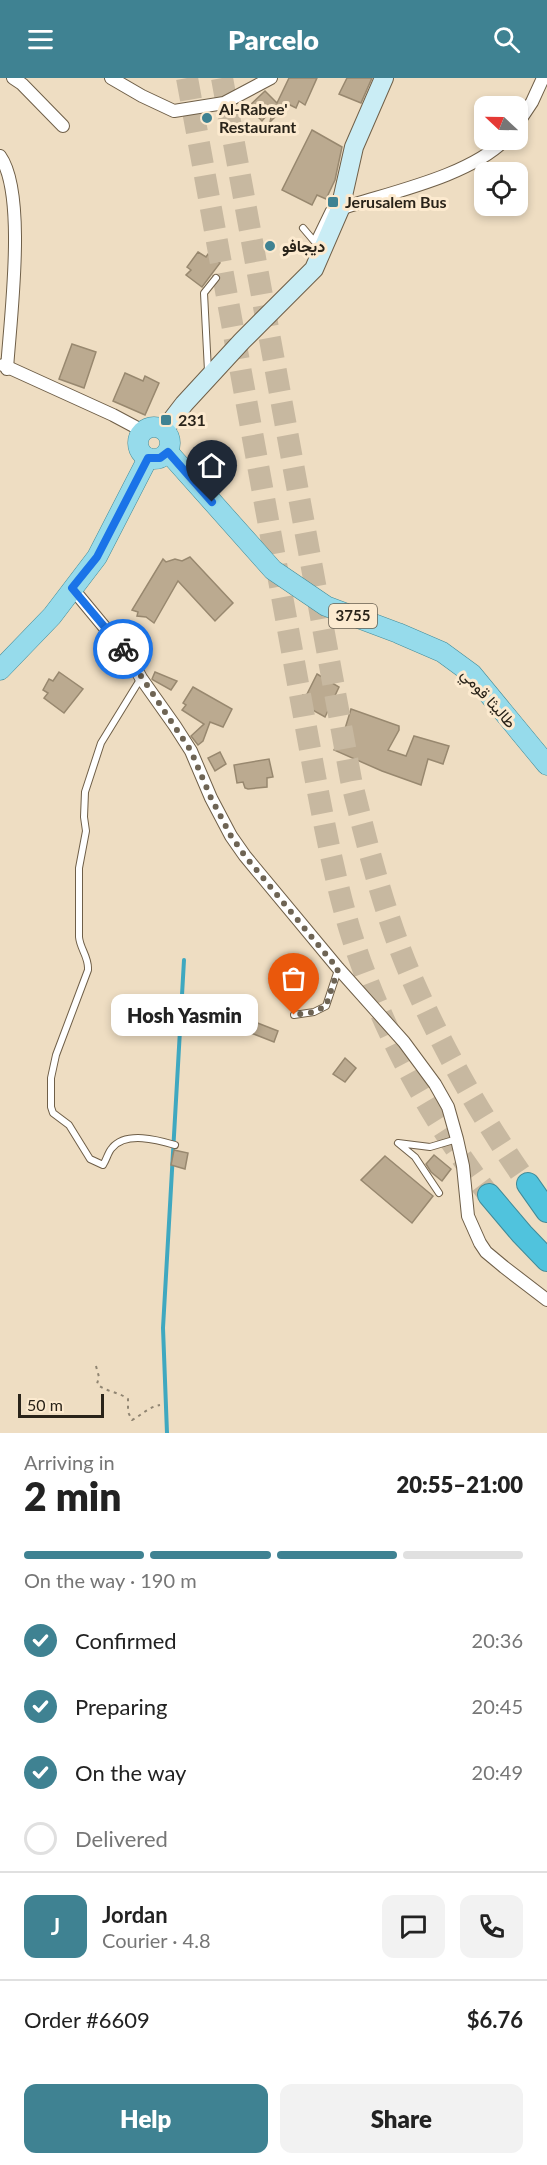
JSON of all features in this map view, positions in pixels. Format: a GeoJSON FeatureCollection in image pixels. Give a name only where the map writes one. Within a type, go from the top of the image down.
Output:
{"type":"FeatureCollection","features":[{"type":"Feature","properties":{"kind":"highway"},"geometry":{"type":"LineString","coordinates":[[528,1184],[547,1211]]}},
{"type":"Feature","properties":{"kind":"highway"},"geometry":{"type":"LineString","coordinates":[[489,1195],[547,1260]]}},
{"type":"Feature","properties":{"kind":"main road"},"geometry":{"type":"LineString","coordinates":[[156,426],[164,430],[170,443],[168,452],[160,458],[148,458],[141,453],[138,444],[143,431],[156,426]]}},
{"type":"Feature","properties":{"kind":"main road","name":"طاليثا قومي"},"geometry":{"type":"LineString","coordinates":[[168,452],[273,570],[326,606],[442,652],[472,674],[547,765]]}},
{"type":"Feature","properties":{"kind":"main road"},"geometry":{"type":"LineString","coordinates":[[0,670],[52,616],[97,557],[148,458]]}},
{"type":"Feature","properties":{"kind":"street"},"geometry":{"type":"LineString","coordinates":[[13,78],[22,84],[63,126]]}},
{"type":"Feature","properties":{"kind":"street"},"geometry":{"type":"LineString","coordinates":[[111,78],[174,111],[224,103],[271,78]]}},
{"type":"Feature","properties":{"kind":"street"},"geometry":{"type":"LineString","coordinates":[[164,430],[208,378],[314,269],[340,209],[354,147],[384,78]]}},
{"type":"Feature","properties":{"kind":"street"},"geometry":{"type":"LineString","coordinates":[[528,108],[543,78]]}},
{"type":"Feature","properties":{"kind":"street"},"geometry":{"type":"LineString","coordinates":[[340,209],[437,178],[469,165],[491,150]]}},
{"type":"Feature","properties":{"kind":"street"},"geometry":{"type":"LineString","coordinates":[[0,156],[12,188],[16,238],[4,366],[82,400],[143,431]]}},
{"type":"Feature","properties":{"kind":"street"},"geometry":{"type":"LineString","coordinates":[[72,588],[130,658],[191,751],[211,798],[231,836],[245,856],[338,969],[404,1042],[435,1084],[448,1107],[458,1139],[468,1216],[480,1243],[486,1252],[547,1300]]}},
{"type":"Feature","properties":{"kind":"lane"},"geometry":{"type":"LineString","coordinates":[[303,228],[314,241],[329,210],[340,209]]}},
{"type":"Feature","properties":{"kind":"lane"},"geometry":{"type":"LineString","coordinates":[[208,378],[204,293],[216,278]]}},
{"type":"Feature","properties":{"kind":"lane"},"geometry":{"type":"LineString","coordinates":[[141,678],[101,743],[85,792],[86,831],[79,868],[79,943],[88,963],[88,970],[56,1055],[51,1078],[51,1107],[53,1113],[69,1125],[85,1153],[96,1163],[104,1165],[110,1150],[116,1144],[135,1138],[148,1138],[175,1145]]}},
{"type":"Feature","properties":{"kind":"lane"},"geometry":{"type":"LineString","coordinates":[[294,1015],[314,1012],[326,1006],[338,969]]}},
{"type":"Feature","properties":{"kind":"lane"},"geometry":{"type":"LineString","coordinates":[[439,1193],[415,1157],[398,1143],[430,1147],[458,1139]]}},
{"type":"Feature","properties":{"kind":"path"},"geometry":{"type":"LineString","coordinates":[[96,1366],[99,1377],[97,1384],[128,1400],[128,1412],[132,1420],[146,1410],[160,1405]]}},
{"type":"Feature","properties":{"kind":"building"},"geometry":{"type":"Polygon","coordinates":[[[289,78],[317,78],[305,105],[299,101],[296,108],[288,104],[270,122],[271,117],[268,114],[262,121],[248,107],[265,91],[277,103],[289,78]]]}},
{"type":"Feature","properties":{"kind":"building"},"geometry":{"type":"Polygon","coordinates":[[[347,78],[372,78],[361,103],[339,94],[347,78]]]}},
{"type":"Feature","properties":{"kind":"building"},"geometry":{"type":"Polygon","coordinates":[[[312,130],[342,147],[335,180],[326,199],[317,195],[312,205],[282,190],[312,130]]]}},
{"type":"Feature","properties":{"kind":"building"},"geometry":{"type":"Polygon","coordinates":[[[198,252],[206,257],[208,254],[220,263],[202,287],[186,275],[191,270],[187,267],[198,252]]]}},
{"type":"Feature","properties":{"kind":"building"},"geometry":{"type":"Polygon","coordinates":[[[72,344],[96,352],[84,388],[59,379],[72,344]]]}},
{"type":"Feature","properties":{"kind":"building"},"geometry":{"type":"Polygon","coordinates":[[[125,373],[143,381],[145,376],[159,383],[145,415],[113,401],[125,373]]]}},
{"type":"Feature","properties":{"kind":"building"},"geometry":{"type":"Polygon","coordinates":[[[190,557],[233,603],[215,621],[178,581],[154,623],[146,617],[137,616],[138,612],[132,610],[163,559],[166,562],[175,559],[182,561],[190,557]]]}},
{"type":"Feature","properties":{"kind":"building"},"geometry":{"type":"Polygon","coordinates":[[[59,672],[83,689],[64,713],[44,698],[48,693],[43,690],[49,679],[53,681],[59,672]]]}},
{"type":"Feature","properties":{"kind":"building"},"geometry":{"type":"Polygon","coordinates":[[[155,672],[177,681],[171,690],[152,679],[155,672]]]}},
{"type":"Feature","properties":{"kind":"building"},"geometry":{"type":"Polygon","coordinates":[[[317,674],[339,687],[325,717],[300,703],[317,674]]]}},
{"type":"Feature","properties":{"kind":"building"},"geometry":{"type":"Polygon","coordinates":[[[193,687],[232,709],[223,727],[210,722],[203,741],[198,745],[191,736],[204,724],[182,710],[186,705],[183,703],[193,687]]]}},
{"type":"Feature","properties":{"kind":"building"},"geometry":{"type":"Polygon","coordinates":[[[351,709],[399,726],[388,750],[406,756],[414,736],[449,746],[443,764],[428,759],[421,785],[334,750],[344,732],[351,709]]]}},
{"type":"Feature","properties":{"kind":"building"},"geometry":{"type":"Polygon","coordinates":[[[220,752],[226,764],[215,771],[208,758],[220,752]]]}},
{"type":"Feature","properties":{"kind":"building"},"geometry":{"type":"Polygon","coordinates":[[[269,759],[273,777],[267,778],[267,787],[248,789],[245,788],[243,782],[237,783],[234,765],[269,759]]]}},
{"type":"Feature","properties":{"kind":"building"},"geometry":{"type":"Polygon","coordinates":[[[255,1022],[278,1031],[274,1042],[251,1033],[255,1022]]]}},
{"type":"Feature","properties":{"kind":"building"},"geometry":{"type":"Polygon","coordinates":[[[345,1058],[356,1068],[345,1082],[333,1074],[345,1058]]]}},
{"type":"Feature","properties":{"kind":"building"},"geometry":{"type":"Polygon","coordinates":[[[174,1150],[188,1153],[185,1169],[171,1165],[174,1150]]]}},
{"type":"Feature","properties":{"kind":"building"},"geometry":{"type":"Polygon","coordinates":[[[434,1155],[451,1169],[442,1181],[431,1172],[426,1164],[434,1155]]]}},
{"type":"Feature","properties":{"kind":"building"},"geometry":{"type":"Polygon","coordinates":[[[385,1156],[433,1196],[412,1223],[361,1180],[385,1156]]]}},
{"type":"Feature","properties":{"kind":"waterway"},"geometry":{"type":"LineString","coordinates":[[167,1433],[163,1328],[184,960]]}},
{"type":"Feature","properties":{"kind":"tunnel"},"geometry":{"type":"LineString","coordinates":[[187,78],[314,771],[349,927],[375,999],[407,1067],[445,1133],[489,1195]]}},
{"type":"Feature","properties":{"kind":"tunnel"},"geometry":{"type":"LineString","coordinates":[[222,78],[351,780],[371,857],[394,932],[425,1008],[466,1086],[528,1184]]}},
{"type":"Feature","properties":{"kind":"way so far"},"geometry":{"type":"LineString","coordinates":[[123,649],[191,751],[211,798],[231,836],[338,969],[326,1006],[314,1012],[294,1015]]}},
{"type":"Feature","properties":{"kind":"place","name":"Al-Rabee' Restaurant"},"geometry":{"type":"Point","coordinates":[207,118]}},
{"type":"Feature","properties":{"kind":"place","name":"Jerusalem Bus"},"geometry":{"type":"Point","coordinates":[333,202]}},
{"type":"Feature","properties":{"kind":"place","name":"ديجافو"},"geometry":{"type":"Point","coordinates":[270,246]}},
{"type":"Feature","properties":{"kind":"place","name":"231"},"geometry":{"type":"Point","coordinates":[166,420]}},
{"type":"Feature","properties":{"kind":"place","name":"Hosh Yasmin"},"geometry":{"type":"Point","coordinates":[294,1015]}},
{"type":"Feature","properties":{"kind":"route"},"geometry":{"type":"LineString","coordinates":[[123,649],[72,588],[97,557],[148,458],[160,458],[168,452],[212,502]]}}]}
